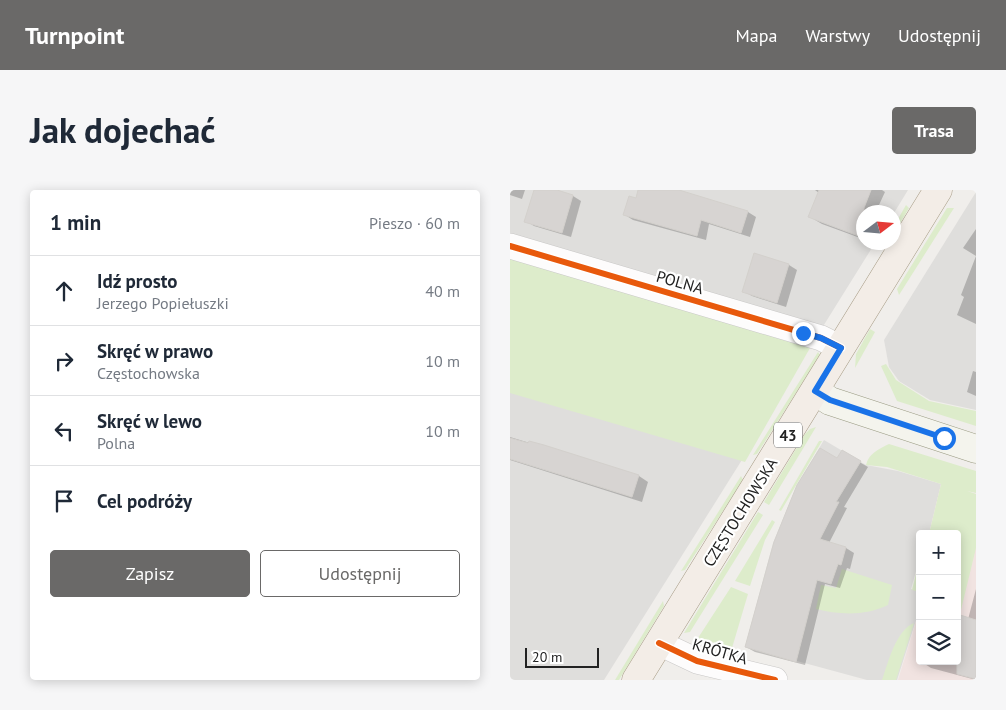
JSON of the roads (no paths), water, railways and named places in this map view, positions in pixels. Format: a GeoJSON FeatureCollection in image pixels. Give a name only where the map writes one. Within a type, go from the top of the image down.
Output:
{"type":"FeatureCollection","features":[{"type":"Feature","properties":{"kind":"main road","name":"CZĘSTOCHOWSKA"},"geometry":{"type":"LineString","coordinates":[[636,680],[938,190]]}},
{"type":"Feature","properties":{"kind":"main road"},"geometry":{"type":"LineString","coordinates":[[815,391],[830,400],[976,449]]}},
{"type":"Feature","properties":{"kind":"street","name":"POLNA"},"geometry":{"type":"LineString","coordinates":[[510,246],[821,338],[841,348]]}},
{"type":"Feature","properties":{"kind":"street","name":"KRÓTKA"},"geometry":{"type":"LineString","coordinates":[[659,643],[697,661],[775,680]]}}]}
